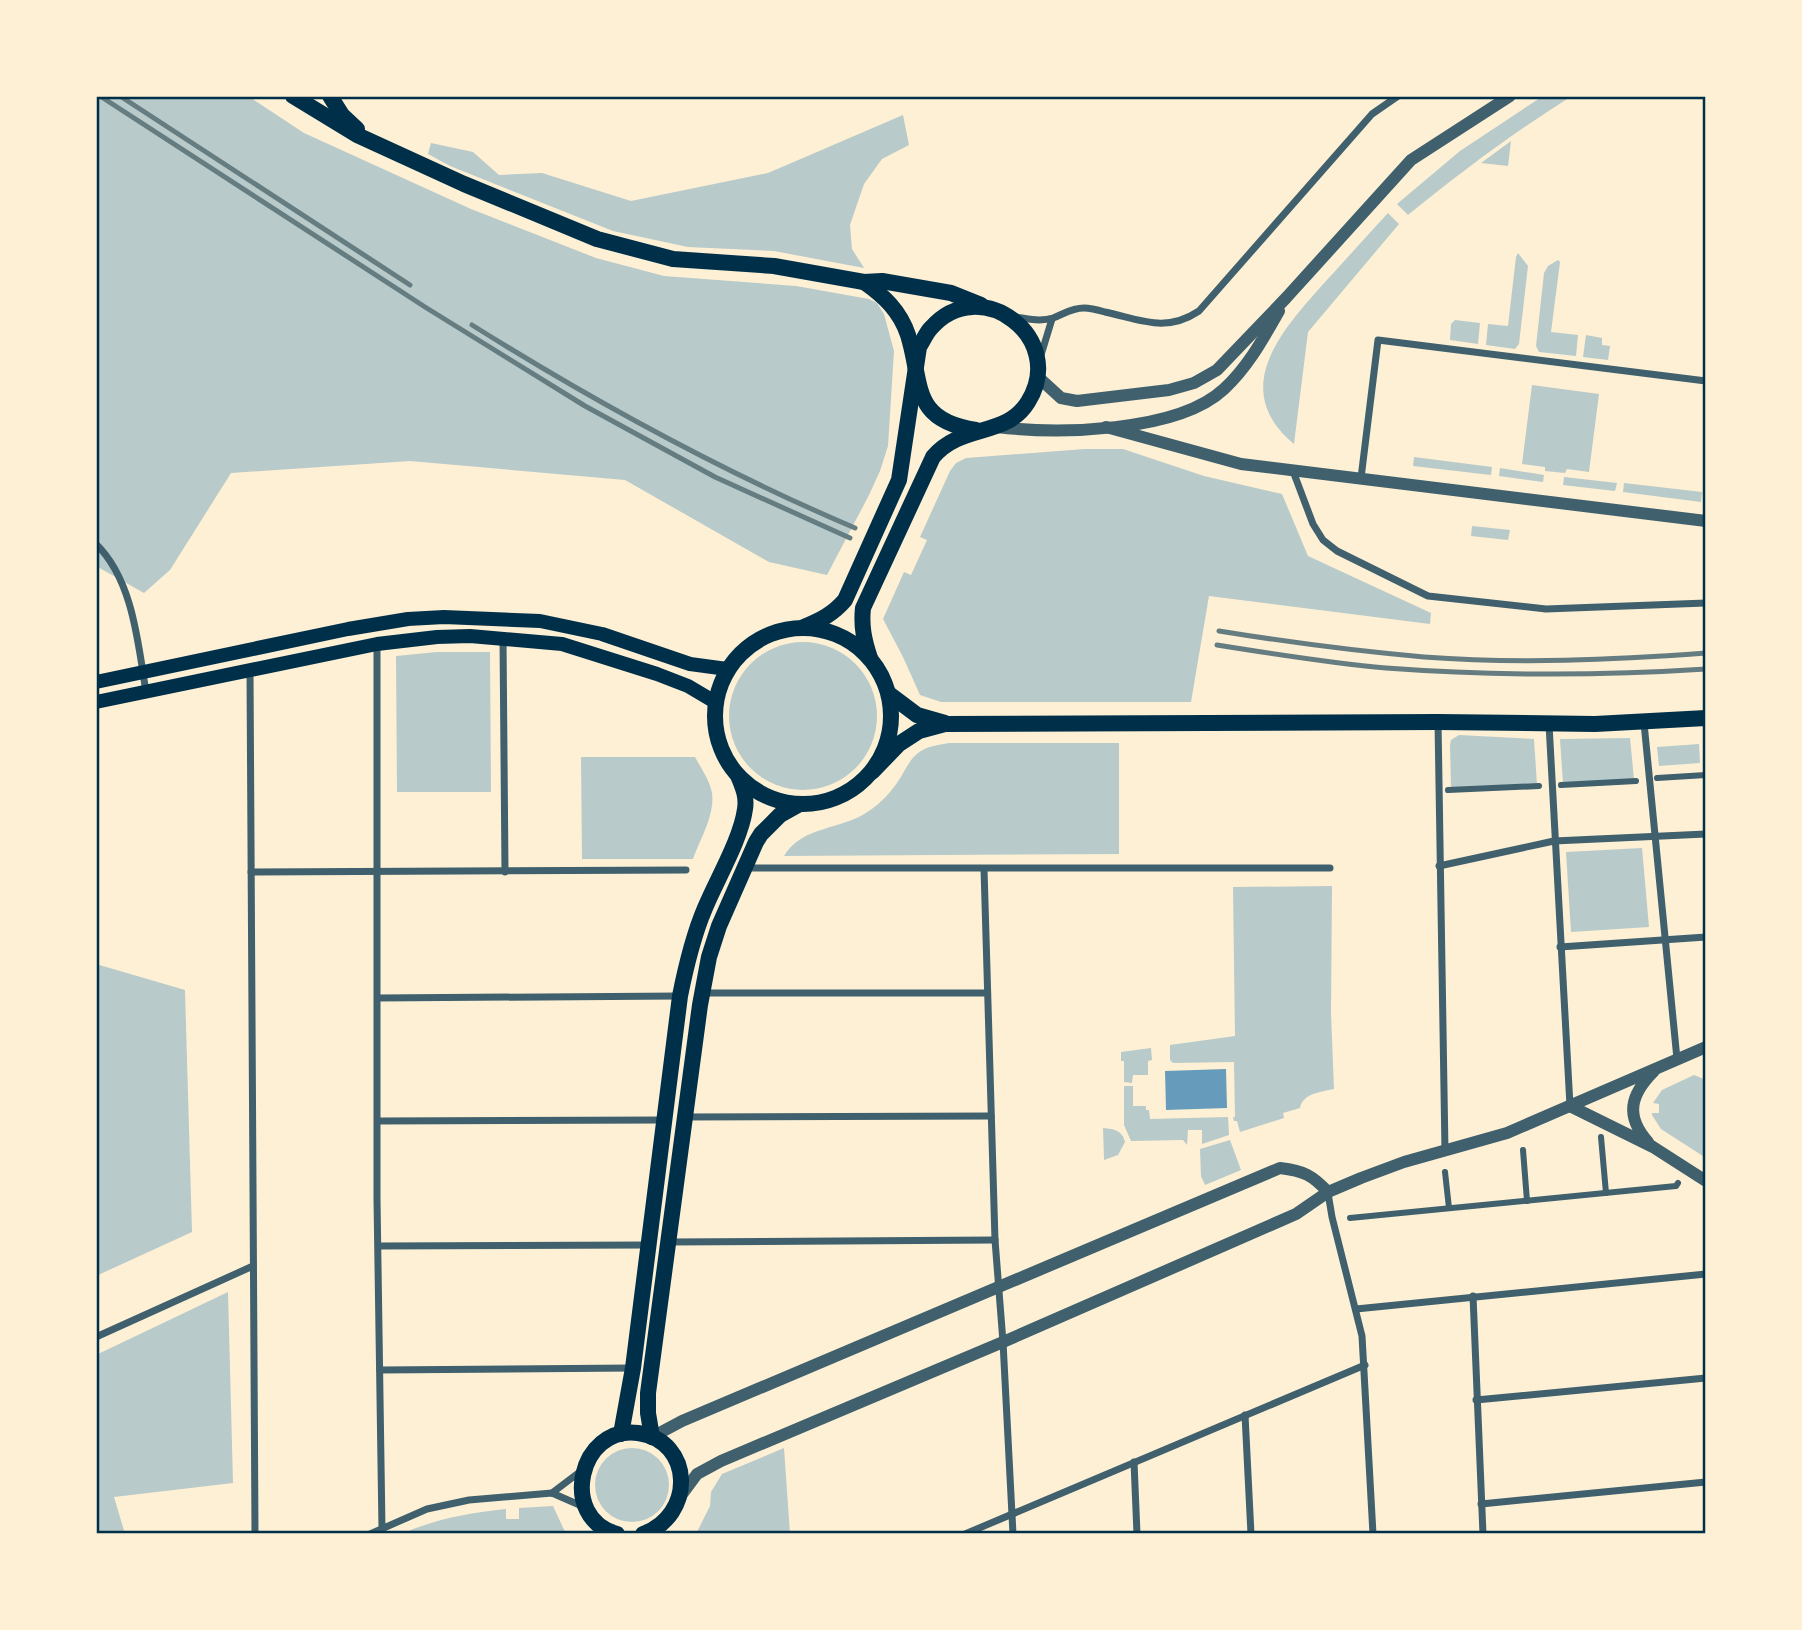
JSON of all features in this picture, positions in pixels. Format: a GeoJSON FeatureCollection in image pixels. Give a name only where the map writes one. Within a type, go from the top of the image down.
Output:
{"type":"FeatureCollection","features":[{"type":"Feature","properties":{"kind":"main road"},"geometry":{"type":"LineString","coordinates":[[292,96],[342,127],[576,232],[673,259],[774,266],[864,282],[882,281],[951,293],[1006,314],[1023,327],[1034,345],[1038,371],[1036,385],[1028,403],[1014,418],[997,427],[956,438],[941,447],[927,467],[863,607],[861,622],[870,658]]}},
{"type":"Feature","properties":{"kind":"main road"},"geometry":{"type":"LineString","coordinates":[[330,96],[342,115],[370,140]]}},
{"type":"Feature","properties":{"kind":"main road"},"geometry":{"type":"LineString","coordinates":[[864,282],[888,300],[898,313],[908,334],[918,387],[927,404],[940,419],[958,428],[977,431]]}},
{"type":"Feature","properties":{"kind":"main road"},"geometry":{"type":"LineString","coordinates":[[987,308],[966,308],[946,315],[930,329],[919,347],[899,480],[845,600],[822,620],[760,638],[742,652],[727,669],[715,702],[718,743],[726,761],[739,778],[756,792],[776,801],[797,804],[825,802],[851,791],[899,744],[919,731],[946,724],[1549,724],[1644,723],[1706,718]]}},
{"type":"Feature","properties":{"kind":"main road"},"geometry":{"type":"LineString","coordinates":[[96,682],[348,629],[408,619],[444,617],[540,621],[603,634],[690,664],[727,669]]}},
{"type":"Feature","properties":{"kind":"main road"},"geometry":{"type":"LineString","coordinates":[[804,627],[841,635],[857,645],[882,675],[889,694],[889,735],[872,772]]}},
{"type":"Feature","properties":{"kind":"main road"},"geometry":{"type":"LineString","coordinates":[[96,702],[377,644],[437,637],[503,638],[574,648],[688,685],[715,702]]}},
{"type":"Feature","properties":{"kind":"main road"},"geometry":{"type":"LineString","coordinates":[[889,694],[918,715],[946,724]]}},
{"type":"Feature","properties":{"kind":"main road"},"geometry":{"type":"LineString","coordinates":[[621,1434],[633,1368],[680,996],[703,912],[742,826],[746,807],[745,793],[739,778]]}},
{"type":"Feature","properties":{"kind":"main road"},"geometry":{"type":"LineString","coordinates":[[652,1437],[648,1413],[649,1392],[701,993],[709,957],[719,926],[761,834],[780,815],[797,804]]}},
{"type":"Feature","properties":{"kind":"main road"},"geometry":{"type":"LineString","coordinates":[[617,1534],[591,1520],[581,1494],[584,1468],[597,1448],[621,1434],[637,1433],[652,1437],[666,1447],[676,1461],[681,1475],[680,1498],[673,1513],[666,1522],[643,1534]]}},
{"type":"Feature","properties":{"kind":"street"},"geometry":{"type":"LineString","coordinates":[[1006,314],[1029,320],[1052,319],[1069,310],[1085,307],[1151,323],[1184,321],[1199,311],[1372,114],[1398,96]]}},
{"type":"Feature","properties":{"kind":"street"},"geometry":{"type":"LineString","coordinates":[[1052,319],[1043,341],[1038,371],[1061,398],[1070,401],[1169,390],[1194,383],[1217,370],[1411,160],[1510,96]]}},
{"type":"Feature","properties":{"kind":"street"},"geometry":{"type":"LineString","coordinates":[[997,427],[1033,432],[1106,427],[1166,419],[1186,413],[1223,390],[1244,368],[1286,298]]}},
{"type":"Feature","properties":{"kind":"street"},"geometry":{"type":"LineString","coordinates":[[1360,478],[1378,340],[1706,381]]}},
{"type":"Feature","properties":{"kind":"street"},"geometry":{"type":"LineString","coordinates":[[1106,427],[1241,464],[1706,520]]}},
{"type":"Feature","properties":{"kind":"street"},"geometry":{"type":"LineString","coordinates":[[1293,471],[1313,524],[1323,540],[1337,551],[1428,596],[1546,609],[1706,603]]}},
{"type":"Feature","properties":{"kind":"street"},"geometry":{"type":"LineString","coordinates":[[96,544],[119,574],[131,615],[146,692]]}},
{"type":"Feature","properties":{"kind":"street"},"geometry":{"type":"LineString","coordinates":[[503,638],[505,872]]}},
{"type":"Feature","properties":{"kind":"street"},"geometry":{"type":"LineString","coordinates":[[377,644],[382,1529]]}},
{"type":"Feature","properties":{"kind":"street"},"geometry":{"type":"LineString","coordinates":[[250,671],[255,1534]]}},
{"type":"Feature","properties":{"kind":"street"},"geometry":{"type":"LineString","coordinates":[[1438,722],[1445,1151]]}},
{"type":"Feature","properties":{"kind":"street"},"geometry":{"type":"LineString","coordinates":[[1644,723],[1677,1059]]}},
{"type":"Feature","properties":{"kind":"street"},"geometry":{"type":"LineString","coordinates":[[1549,724],[1570,1106]]}},
{"type":"Feature","properties":{"kind":"street"},"geometry":{"type":"LineString","coordinates":[[1657,778],[1706,775]]}},
{"type":"Feature","properties":{"kind":"street"},"geometry":{"type":"LineString","coordinates":[[1560,785],[1636,781]]}},
{"type":"Feature","properties":{"kind":"street"},"geometry":{"type":"LineString","coordinates":[[1448,790],[1539,786]]}},
{"type":"Feature","properties":{"kind":"street"},"geometry":{"type":"LineString","coordinates":[[1439,866],[1554,841],[1706,834]]}},
{"type":"Feature","properties":{"kind":"street"},"geometry":{"type":"LineString","coordinates":[[744,868],[1330,868]]}},
{"type":"Feature","properties":{"kind":"street"},"geometry":{"type":"LineString","coordinates":[[984,869],[997,1287],[1003,1342],[1013,1534]]}},
{"type":"Feature","properties":{"kind":"street"},"geometry":{"type":"LineString","coordinates":[[251,872],[686,870]]}},
{"type":"Feature","properties":{"kind":"street"},"geometry":{"type":"LineString","coordinates":[[1560,947],[1706,937]]}},
{"type":"Feature","properties":{"kind":"street"},"geometry":{"type":"LineString","coordinates":[[701,993],[987,993]]}},
{"type":"Feature","properties":{"kind":"street"},"geometry":{"type":"LineString","coordinates":[[378,998],[680,996]]}},
{"type":"Feature","properties":{"kind":"street"},"geometry":{"type":"LineString","coordinates":[[680,1498],[696,1474],[721,1461],[1296,1214],[1328,1192],[1404,1162],[1507,1133],[1706,1047]]}},
{"type":"Feature","properties":{"kind":"street"},"geometry":{"type":"LineString","coordinates":[[1653,1147],[1641,1134],[1633,1119],[1633,1101],[1642,1082],[1660,1066]]}},
{"type":"Feature","properties":{"kind":"street"},"geometry":{"type":"LineString","coordinates":[[1570,1106],[1653,1147],[1706,1181]]}},
{"type":"Feature","properties":{"kind":"street"},"geometry":{"type":"LineString","coordinates":[[684,1118],[991,1116]]}},
{"type":"Feature","properties":{"kind":"street"},"geometry":{"type":"LineString","coordinates":[[378,1121],[664,1120]]}},
{"type":"Feature","properties":{"kind":"street"},"geometry":{"type":"LineString","coordinates":[[1601,1137],[1606,1193]]}},
{"type":"Feature","properties":{"kind":"street"},"geometry":{"type":"LineString","coordinates":[[1523,1150],[1527,1201]]}},
{"type":"Feature","properties":{"kind":"street"},"geometry":{"type":"LineString","coordinates":[[652,1437],[682,1421],[1280,1168],[1299,1170],[1315,1178],[1328,1192],[1356,1308],[1365,1365],[1374,1534]]}},
{"type":"Feature","properties":{"kind":"street"},"geometry":{"type":"LineString","coordinates":[[1446,1172],[1449,1208]]}},
{"type":"Feature","properties":{"kind":"street"},"geometry":{"type":"LineString","coordinates":[[1350,1218],[1676,1186],[1678,1183]]}},
{"type":"Feature","properties":{"kind":"street"},"geometry":{"type":"LineString","coordinates":[[668,1242],[995,1240]]}},
{"type":"Feature","properties":{"kind":"street"},"geometry":{"type":"LineString","coordinates":[[379,1246],[649,1245]]}},
{"type":"Feature","properties":{"kind":"street"},"geometry":{"type":"LineString","coordinates":[[96,1337],[253,1266]]}},
{"type":"Feature","properties":{"kind":"street"},"geometry":{"type":"LineString","coordinates":[[1356,1308],[1706,1274]]}},
{"type":"Feature","properties":{"kind":"street"},"geometry":{"type":"LineString","coordinates":[[1473,1296],[1483,1534]]}},
{"type":"Feature","properties":{"kind":"street"},"geometry":{"type":"LineString","coordinates":[[965,1534],[1365,1365]]}},
{"type":"Feature","properties":{"kind":"street"},"geometry":{"type":"LineString","coordinates":[[380,1370],[633,1368]]}},
{"type":"Feature","properties":{"kind":"street"},"geometry":{"type":"LineString","coordinates":[[1476,1400],[1706,1378]]}},
{"type":"Feature","properties":{"kind":"street"},"geometry":{"type":"LineString","coordinates":[[1245,1415],[1251,1534]]}},
{"type":"Feature","properties":{"kind":"street"},"geometry":{"type":"LineString","coordinates":[[1134,1462],[1137,1534]]}},
{"type":"Feature","properties":{"kind":"street"},"geometry":{"type":"LineString","coordinates":[[370,1534],[427,1508],[469,1500],[552,1493],[584,1468]]}},
{"type":"Feature","properties":{"kind":"street"},"geometry":{"type":"LineString","coordinates":[[1481,1503],[1706,1482]]}},
{"type":"Feature","properties":{"kind":"street"},"geometry":{"type":"LineString","coordinates":[[552,1493],[591,1520]]}},
{"type":"Feature","properties":{"kind":"shaded area"},"geometry":{"type":"Polygon","coordinates":[[[96,96],[248,96],[304,133],[471,209],[596,258],[664,276],[796,286],[869,299],[877,303],[884,314],[894,351],[888,446],[869,495],[827,575],[769,562],[625,480],[410,461],[231,473],[170,570],[144,593],[96,566],[96,96]]]}},
{"type":"Feature","properties":{"kind":"shaded area"},"geometry":{"type":"Polygon","coordinates":[[[1543,96],[1572,96],[1488,153],[1408,215],[1397,204],[1460,151],[1543,96]]]}},
{"type":"Feature","properties":{"kind":"shaded area"},"geometry":{"type":"Polygon","coordinates":[[[903,115],[909,145],[882,159],[864,184],[850,225],[852,249],[864,268],[774,251],[688,247],[613,231],[450,166],[428,154],[431,143],[473,152],[499,175],[542,173],[631,201],[768,173],[903,115]]]}},
{"type":"Feature","properties":{"kind":"shaded area"},"geometry":{"type":"Polygon","coordinates":[[[1511,141],[1508,166],[1481,163],[1511,141]]]}},
{"type":"Feature","properties":{"kind":"shaded area"},"geometry":{"type":"Polygon","coordinates":[[[1388,213],[1399,224],[1308,332],[1294,444],[1274,423],[1265,402],[1264,380],[1269,359],[1294,318],[1388,213]]]}},
{"type":"Feature","properties":{"kind":"shaded area"},"geometry":{"type":"Polygon","coordinates":[[[1518,253],[1528,266],[1519,344],[1515,349],[1486,345],[1488,324],[1508,326],[1518,253]]]}},
{"type":"Feature","properties":{"kind":"shaded area"},"geometry":{"type":"Polygon","coordinates":[[[1558,260],[1560,262],[1551,332],[1578,335],[1576,356],[1539,352],[1536,346],[1544,273],[1548,266],[1558,260]]]}},
{"type":"Feature","properties":{"kind":"shaded area"},"geometry":{"type":"Polygon","coordinates":[[[1455,320],[1480,323],[1478,344],[1450,340],[1451,324],[1455,320]]]}},
{"type":"Feature","properties":{"kind":"shaded area"},"geometry":{"type":"Polygon","coordinates":[[[1586,335],[1602,338],[1602,345],[1610,346],[1608,360],[1583,357],[1586,335]]]}},
{"type":"Feature","properties":{"kind":"shaded area"},"geometry":{"type":"Polygon","coordinates":[[[1532,385],[1599,394],[1589,472],[1567,469],[1565,473],[1545,471],[1545,467],[1522,464],[1532,385]]]}},
{"type":"Feature","properties":{"kind":"shaded area"},"geometry":{"type":"Polygon","coordinates":[[[1085,449],[1123,449],[1204,476],[1282,494],[1308,556],[1431,613],[1430,624],[1209,596],[1191,702],[941,702],[920,695],[883,619],[904,572],[911,575],[927,540],[920,537],[950,471],[956,463],[966,458],[1085,449]]]}},
{"type":"Feature","properties":{"kind":"shaded area"},"geometry":{"type":"Polygon","coordinates":[[[1414,457],[1492,467],[1491,475],[1413,466],[1414,457]]]}},
{"type":"Feature","properties":{"kind":"shaded area"},"geometry":{"type":"Polygon","coordinates":[[[1500,468],[1544,475],[1543,482],[1499,476],[1500,468]]]}},
{"type":"Feature","properties":{"kind":"shaded area"},"geometry":{"type":"Polygon","coordinates":[[[1564,477],[1617,483],[1615,491],[1563,485],[1564,477]]]}},
{"type":"Feature","properties":{"kind":"shaded area"},"geometry":{"type":"Polygon","coordinates":[[[1624,483],[1702,492],[1701,502],[1623,492],[1624,483]]]}},
{"type":"Feature","properties":{"kind":"shaded area"},"geometry":{"type":"Polygon","coordinates":[[[1472,526],[1510,530],[1508,540],[1471,536],[1472,526]]]}},
{"type":"Feature","properties":{"kind":"shaded area"},"geometry":{"type":"Polygon","coordinates":[[[803,642],[831,648],[855,664],[871,688],[877,716],[871,744],[855,768],[831,784],[803,790],[775,784],[751,768],[735,744],[729,716],[735,688],[751,664],[775,648],[803,642]]]}},
{"type":"Feature","properties":{"kind":"shaded area"},"geometry":{"type":"Polygon","coordinates":[[[437,652],[490,652],[491,792],[397,792],[396,656],[437,652]]]}},
{"type":"Feature","properties":{"kind":"shaded area"},"geometry":{"type":"Polygon","coordinates":[[[1459,735],[1534,739],[1537,785],[1451,788],[1450,745],[1451,740],[1459,735]]]}},
{"type":"Feature","properties":{"kind":"shaded area"},"geometry":{"type":"Polygon","coordinates":[[[1630,738],[1634,779],[1563,784],[1560,739],[1630,738]]]}},
{"type":"Feature","properties":{"kind":"shaded area"},"geometry":{"type":"Polygon","coordinates":[[[949,743],[1119,743],[1119,854],[784,856],[792,846],[812,833],[869,811],[889,793],[918,753],[929,747],[949,743]]]}},
{"type":"Feature","properties":{"kind":"shaded area"},"geometry":{"type":"Polygon","coordinates":[[[1699,744],[1700,763],[1659,766],[1657,747],[1699,744]]]}},
{"type":"Feature","properties":{"kind":"shaded area"},"geometry":{"type":"Polygon","coordinates":[[[581,757],[695,757],[709,784],[712,801],[709,818],[693,859],[582,859],[581,757]]]}},
{"type":"Feature","properties":{"kind":"shaded area"},"geometry":{"type":"Polygon","coordinates":[[[1642,848],[1649,927],[1571,932],[1566,852],[1642,848]]]}},
{"type":"Feature","properties":{"kind":"shaded area"},"geometry":{"type":"Polygon","coordinates":[[[1332,886],[1331,1013],[1334,1089],[1309,1096],[1300,1108],[1283,1113],[1284,1118],[1240,1132],[1233,1117],[1234,1062],[1173,1063],[1170,1060],[1170,1045],[1235,1036],[1233,887],[1332,886]]]}},
{"type":"Feature","properties":{"kind":"shaded area"},"geometry":{"type":"Polygon","coordinates":[[[96,964],[185,990],[192,1232],[96,1276],[96,964]]]}},
{"type":"Feature","properties":{"kind":"shaded area"},"geometry":{"type":"Polygon","coordinates":[[[1151,1048],[1152,1060],[1148,1061],[1148,1075],[1133,1075],[1132,1083],[1124,1082],[1121,1052],[1151,1048]]]}},
{"type":"Feature","properties":{"kind":"shaded area"},"geometry":{"type":"Polygon","coordinates":[[[1694,1075],[1706,1080],[1706,1158],[1661,1129],[1652,1115],[1659,1113],[1659,1104],[1653,1103],[1662,1090],[1694,1075]]]}},
{"type":"Feature","properties":{"kind":"shaded area"},"geometry":{"type":"Polygon","coordinates":[[[1124,1086],[1133,1086],[1133,1106],[1146,1106],[1150,1119],[1228,1117],[1229,1135],[1202,1144],[1202,1130],[1188,1130],[1187,1145],[1183,1140],[1131,1141],[1124,1125],[1124,1086]]]}},
{"type":"Feature","properties":{"kind":"shaded area"},"geometry":{"type":"Polygon","coordinates":[[[1103,1128],[1117,1131],[1125,1142],[1118,1155],[1104,1160],[1103,1128]]]}},
{"type":"Feature","properties":{"kind":"shaded area"},"geometry":{"type":"Polygon","coordinates":[[[1230,1140],[1241,1170],[1205,1185],[1201,1176],[1200,1149],[1230,1140]]]}},
{"type":"Feature","properties":{"kind":"shaded area"},"geometry":{"type":"Polygon","coordinates":[[[228,1292],[233,1483],[114,1497],[125,1534],[96,1534],[96,1355],[228,1292]]]}},
{"type":"Feature","properties":{"kind":"shaded area"},"geometry":{"type":"Polygon","coordinates":[[[632,1448],[653,1454],[663,1464],[669,1485],[663,1506],[653,1516],[632,1522],[611,1516],[601,1506],[595,1485],[601,1464],[611,1454],[632,1448]]]}},
{"type":"Feature","properties":{"kind":"shaded area"},"geometry":{"type":"Polygon","coordinates":[[[784,1448],[790,1534],[696,1534],[710,1506],[711,1492],[722,1474],[784,1448]]]}},
{"type":"Feature","properties":{"kind":"shaded area"},"geometry":{"type":"Polygon","coordinates":[[[553,1506],[566,1534],[401,1534],[427,1524],[465,1515],[506,1509],[506,1519],[519,1519],[519,1508],[553,1506]]]}},
{"type":"Feature","properties":{"kind":"water"},"geometry":{"type":"Polygon","coordinates":[[[1226,1069],[1227,1108],[1166,1110],[1165,1071],[1226,1069]]]}},
{"type":"Feature","properties":{"kind":"railway"},"geometry":{"type":"LineString","coordinates":[[100,96],[425,307],[585,406],[715,477],[850,538]]}},
{"type":"Feature","properties":{"kind":"railway"},"geometry":{"type":"LineString","coordinates":[[120,96],[410,285]]}},
{"type":"Feature","properties":{"kind":"railway"},"geometry":{"type":"LineString","coordinates":[[472,325],[659,434],[756,483],[855,528]]}},
{"type":"Feature","properties":{"kind":"railway"},"geometry":{"type":"LineString","coordinates":[[1219,631],[1347,649],[1459,659],[1565,660],[1706,653]]}},
{"type":"Feature","properties":{"kind":"railway"},"geometry":{"type":"LineString","coordinates":[[1217,645],[1343,664],[1466,673],[1626,673],[1706,669]]}}]}
